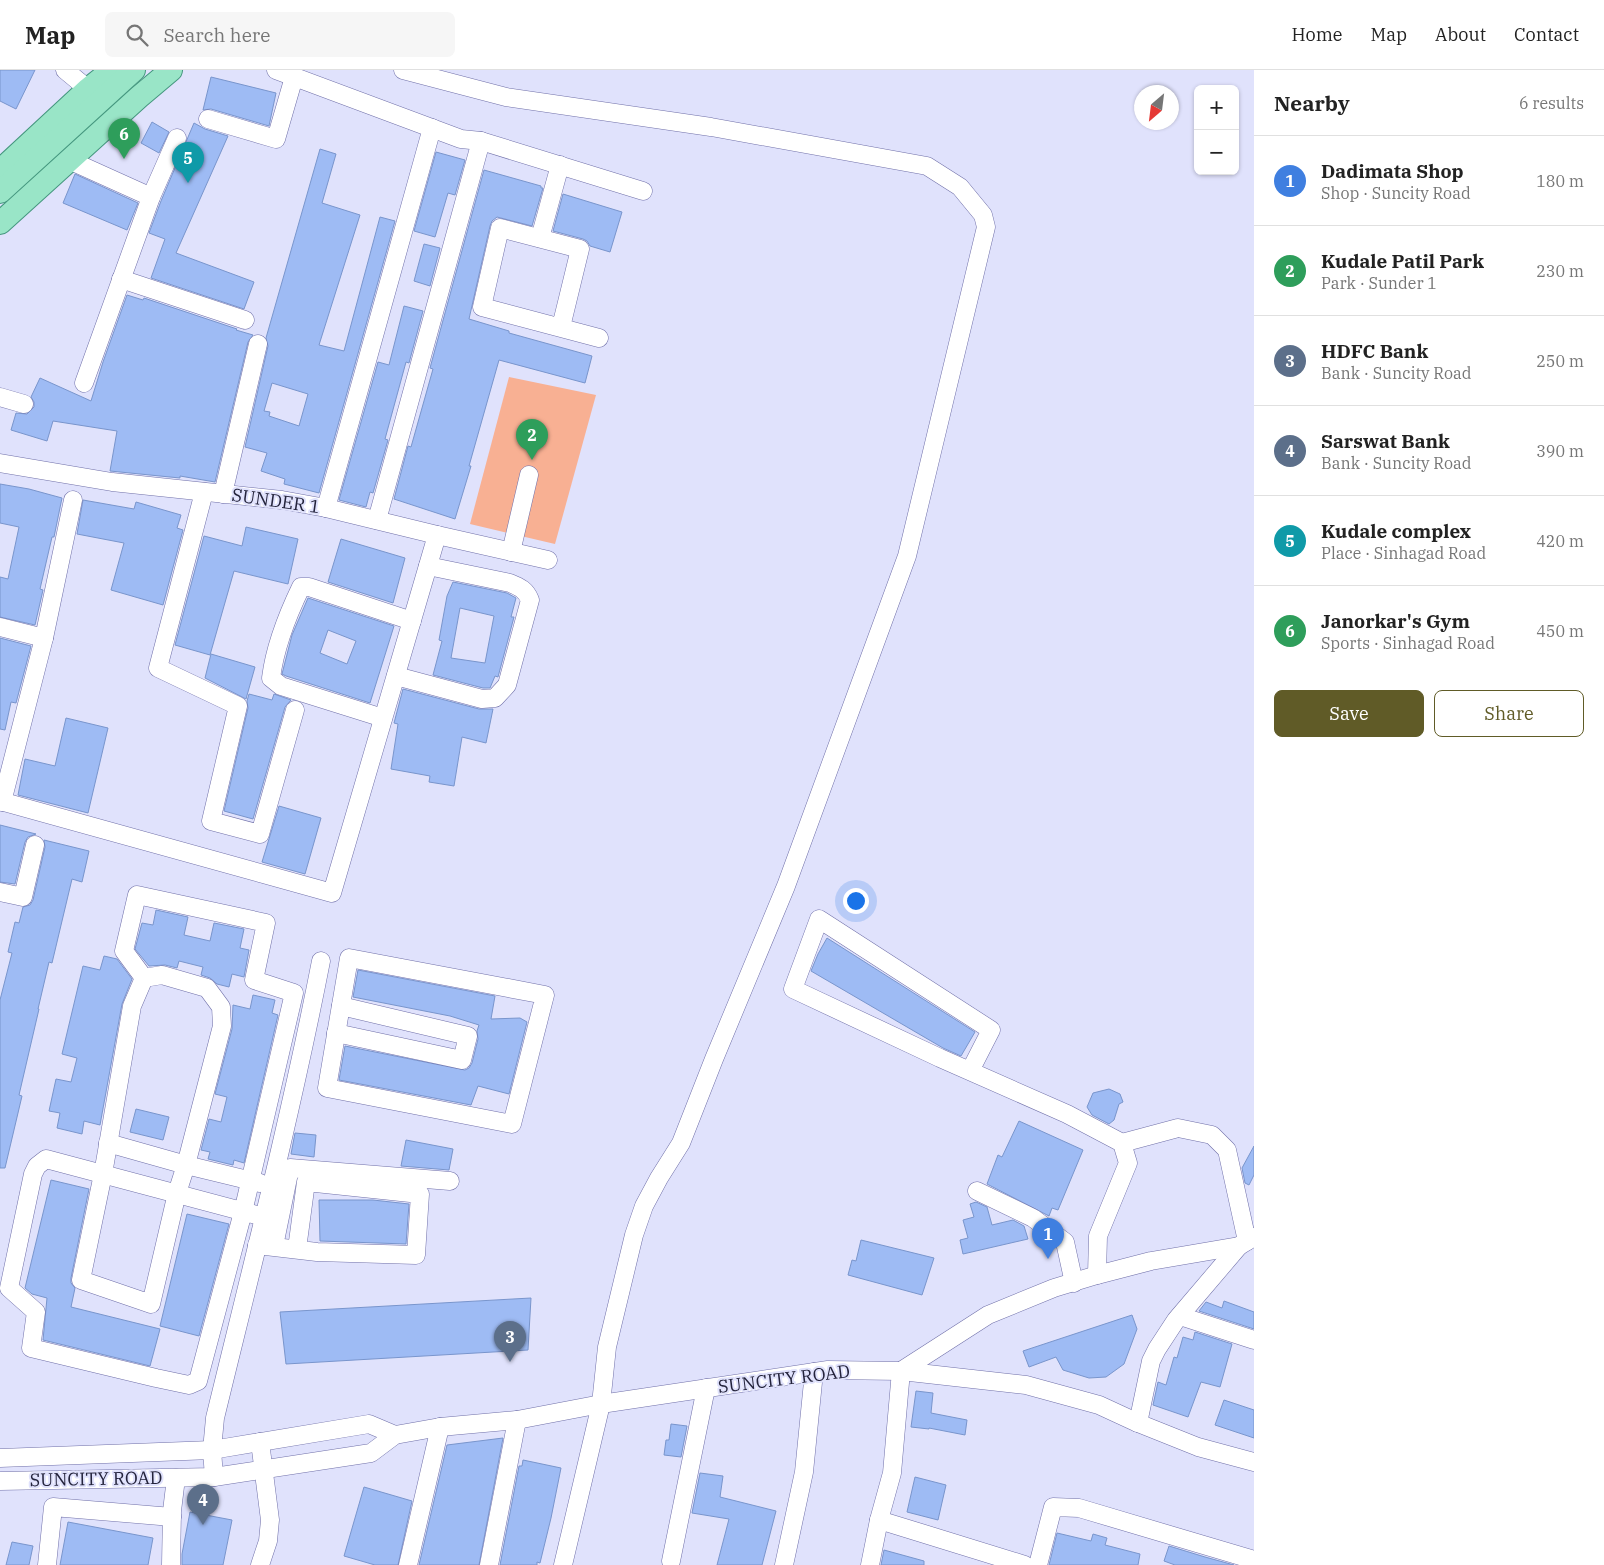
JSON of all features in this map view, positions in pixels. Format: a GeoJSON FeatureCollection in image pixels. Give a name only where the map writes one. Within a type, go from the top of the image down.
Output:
{"type":"FeatureCollection","features":[{"type":"Feature","properties":{"kind":"main road"},"geometry":{"type":"LineString","coordinates":[[0,171],[88,88],[112,70]]}},
{"type":"Feature","properties":{"kind":"main road"},"geometry":{"type":"LineString","coordinates":[[0,192],[134,70]]}},
{"type":"Feature","properties":{"kind":"main road"},"geometry":{"type":"LineString","coordinates":[[0,204],[90,123],[153,70]]}},
{"type":"Feature","properties":{"kind":"main road"},"geometry":{"type":"LineString","coordinates":[[0,223],[138,97],[171,70]]}},
{"type":"Feature","properties":{"kind":"street"},"geometry":{"type":"LineString","coordinates":[[65,70],[88,88]]}},
{"type":"Feature","properties":{"kind":"street"},"geometry":{"type":"LineString","coordinates":[[276,70],[461,139],[481,140],[643,191]]}},
{"type":"Feature","properties":{"kind":"street"},"geometry":{"type":"LineString","coordinates":[[403,70],[506,97],[711,126],[927,166],[960,187],[983,215],[986,227],[907,556],[786,886],[714,1059],[682,1143],[659,1178],[645,1204],[634,1235],[607,1346],[601,1404],[563,1565]]}},
{"type":"Feature","properties":{"kind":"street"},"geometry":{"type":"LineString","coordinates":[[208,119],[276,139],[294,77]]}},
{"type":"Feature","properties":{"kind":"street"},"geometry":{"type":"LineString","coordinates":[[326,508],[432,128]]}},
{"type":"Feature","properties":{"kind":"street"},"geometry":{"type":"LineString","coordinates":[[84,382],[151,197],[177,138]]}},
{"type":"Feature","properties":{"kind":"street"},"geometry":{"type":"LineString","coordinates":[[377,520],[481,140]]}},
{"type":"Feature","properties":{"kind":"street"},"geometry":{"type":"LineString","coordinates":[[69,160],[151,197]]}},
{"type":"Feature","properties":{"kind":"street"},"geometry":{"type":"LineString","coordinates":[[540,238],[560,165]]}},
{"type":"Feature","properties":{"kind":"street"},"geometry":{"type":"LineString","coordinates":[[561,327],[580,249],[500,228],[482,307],[599,338]]}},
{"type":"Feature","properties":{"kind":"street"},"geometry":{"type":"LineString","coordinates":[[121,279],[245,320]]}},
{"type":"Feature","properties":{"kind":"street"},"geometry":{"type":"LineString","coordinates":[[223,494],[258,344]]}},
{"type":"Feature","properties":{"kind":"street"},"geometry":{"type":"LineString","coordinates":[[0,397],[24,404]]}},
{"type":"Feature","properties":{"kind":"street","name":"SUNDER 1"},"geometry":{"type":"LineString","coordinates":[[0,463],[112,482],[282,500],[326,508],[437,536],[548,560]]}},
{"type":"Feature","properties":{"kind":"street"},"geometry":{"type":"LineString","coordinates":[[511,552],[529,475]]}},
{"type":"Feature","properties":{"kind":"street"},"geometry":{"type":"LineString","coordinates":[[204,492],[158,668],[238,706],[211,821],[260,834],[295,710]]}},
{"type":"Feature","properties":{"kind":"street"},"geometry":{"type":"LineString","coordinates":[[73,500],[44,638],[1,802],[332,893],[437,536]]}},
{"type":"Feature","properties":{"kind":"street"},"geometry":{"type":"LineString","coordinates":[[396,676],[482,699],[495,698],[507,685],[513,667],[530,600],[527,592],[510,583],[428,566]]}},
{"type":"Feature","properties":{"kind":"street"},"geometry":{"type":"LineString","coordinates":[[383,718],[280,686],[271,678],[276,651],[282,631],[301,586],[412,621]]}},
{"type":"Feature","properties":{"kind":"street"},"geometry":{"type":"LineString","coordinates":[[0,627],[44,638]]}},
{"type":"Feature","properties":{"kind":"street"},"geometry":{"type":"LineString","coordinates":[[0,892],[23,897],[35,845]]}},
{"type":"Feature","properties":{"kind":"street"},"geometry":{"type":"LineString","coordinates":[[144,978],[124,951],[138,895],[266,923],[254,980],[294,993],[243,1212],[198,1381],[189,1384],[156,1378],[31,1348],[36,1312],[9,1288],[33,1174],[37,1166],[46,1159],[177,1193],[243,1212],[264,1217]]}},
{"type":"Feature","properties":{"kind":"street"},"geometry":{"type":"LineString","coordinates":[[970,1071],[990,1030],[819,919],[793,989],[970,1071],[1067,1114],[1122,1143],[1178,1128],[1212,1135],[1227,1150],[1247,1241]]}},
{"type":"Feature","properties":{"kind":"street"},"geometry":{"type":"LineString","coordinates":[[349,958],[545,995],[512,1124],[328,1088],[338,1019],[349,958]]}},
{"type":"Feature","properties":{"kind":"street"},"geometry":{"type":"LineString","coordinates":[[265,1246],[264,1217],[311,1014],[321,961]]}},
{"type":"Feature","properties":{"kind":"street"},"geometry":{"type":"LineString","coordinates":[[162,975],[207,988],[221,1007],[222,1026],[177,1193],[150,1304],[81,1280],[103,1174],[132,1006],[144,978],[162,975]]}},
{"type":"Feature","properties":{"kind":"street"},"geometry":{"type":"LineString","coordinates":[[311,1014],[468,1036],[462,1060],[338,1019]]}},
{"type":"Feature","properties":{"kind":"street"},"geometry":{"type":"LineString","coordinates":[[108,1143],[272,1186]]}},
{"type":"Feature","properties":{"kind":"street"},"geometry":{"type":"LineString","coordinates":[[1097,1275],[1098,1236],[1128,1163],[1122,1143]]}},
{"type":"Feature","properties":{"kind":"street"},"geometry":{"type":"LineString","coordinates":[[214,1477],[212,1450],[214,1418],[290,1168],[450,1181]]}},
{"type":"Feature","properties":{"kind":"street"},"geometry":{"type":"LineString","coordinates":[[265,1246],[317,1252],[416,1256],[420,1194],[306,1182],[296,1249]]}},
{"type":"Feature","properties":{"kind":"street"},"geometry":{"type":"LineString","coordinates":[[978,1191],[1033,1218],[1065,1242],[1074,1283]]}},
{"type":"Feature","properties":{"kind":"street"},"geometry":{"type":"LineString","coordinates":[[870,1565],[879,1520],[892,1473],[901,1371],[988,1315],[1054,1288],[1151,1261],[1247,1241]]}},
{"type":"Feature","properties":{"kind":"street"},"geometry":{"type":"LineString","coordinates":[[1138,1423],[1151,1361],[1157,1349],[1180,1316],[1247,1241]]}},
{"type":"Feature","properties":{"kind":"street"},"geometry":{"type":"LineString","coordinates":[[1180,1316],[1254,1340]]}},
{"type":"Feature","properties":{"kind":"street","name":"SUNCITY ROAD"},"geometry":{"type":"LineString","coordinates":[[0,1481],[214,1477],[370,1453],[394,1435],[440,1427],[517,1420],[601,1404],[828,1370],[901,1371],[1026,1385],[1100,1405],[1138,1423],[1198,1447],[1254,1462]]}},
{"type":"Feature","properties":{"kind":"street"},"geometry":{"type":"LineString","coordinates":[[784,1565],[804,1472],[814,1372]]}},
{"type":"Feature","properties":{"kind":"street"},"geometry":{"type":"LineString","coordinates":[[671,1561],[706,1388]]}},
{"type":"Feature","properties":{"kind":"street"},"geometry":{"type":"LineString","coordinates":[[489,1565],[517,1420]]}},
{"type":"Feature","properties":{"kind":"street","name":"SUNCITY ROAD"},"geometry":{"type":"LineString","coordinates":[[0,1458],[212,1450],[370,1424],[394,1435]]}},
{"type":"Feature","properties":{"kind":"street"},"geometry":{"type":"LineString","coordinates":[[408,1565],[440,1427]]}},
{"type":"Feature","properties":{"kind":"street"},"geometry":{"type":"LineString","coordinates":[[260,1442],[270,1520],[268,1541],[260,1565]]}},
{"type":"Feature","properties":{"kind":"street"},"geometry":{"type":"LineString","coordinates":[[171,1565],[172,1517],[176,1478]]}},
{"type":"Feature","properties":{"kind":"street"},"geometry":{"type":"LineString","coordinates":[[1038,1565],[1053,1507],[1079,1508],[1254,1560]]}},
{"type":"Feature","properties":{"kind":"street"},"geometry":{"type":"LineString","coordinates":[[47,1565],[53,1508],[172,1517]]}},
{"type":"Feature","properties":{"kind":"street"},"geometry":{"type":"LineString","coordinates":[[879,1520],[1025,1565]]}},
{"type":"Feature","properties":{"kind":"shaded area"},"geometry":{"type":"Polygon","coordinates":[[[509,377],[596,395],[555,544],[470,524],[509,377]]]}},
{"type":"Feature","properties":{"kind":"building"},"geometry":{"type":"Polygon","coordinates":[[[0,70],[35,70],[16,109],[0,101],[0,70]]]}},
{"type":"Feature","properties":{"kind":"building"},"geometry":{"type":"Polygon","coordinates":[[[211,77],[276,93],[269,126],[211,109],[203,110],[211,77]]]}},
{"type":"Feature","properties":{"kind":"building"},"geometry":{"type":"Polygon","coordinates":[[[152,122],[169,132],[159,153],[141,143],[152,122]]]}},
{"type":"Feature","properties":{"kind":"building"},"geometry":{"type":"Polygon","coordinates":[[[194,123],[205,129],[228,136],[176,253],[254,282],[244,309],[151,278],[165,239],[149,233],[194,123]]]}},
{"type":"Feature","properties":{"kind":"building"},"geometry":{"type":"Polygon","coordinates":[[[320,149],[336,154],[322,203],[360,215],[319,345],[344,351],[380,217],[395,221],[319,493],[284,484],[285,479],[261,471],[267,453],[245,447],[268,346],[266,338],[320,149]],[[272,383],[264,411],[270,412],[269,416],[299,426],[308,394],[272,383]]]}},
{"type":"Feature","properties":{"kind":"building"},"geometry":{"type":"Polygon","coordinates":[[[436,152],[465,160],[455,195],[448,193],[435,237],[414,231],[436,152]]]}},
{"type":"Feature","properties":{"kind":"building"},"geometry":{"type":"Polygon","coordinates":[[[484,170],[543,188],[532,226],[497,217],[492,221],[469,319],[509,331],[509,333],[592,356],[585,383],[499,360],[455,519],[394,499],[408,446],[411,447],[433,369],[430,368],[484,170]]]}},
{"type":"Feature","properties":{"kind":"building"},"geometry":{"type":"Polygon","coordinates":[[[75,174],[138,203],[127,230],[63,203],[75,174]]]}},
{"type":"Feature","properties":{"kind":"building"},"geometry":{"type":"Polygon","coordinates":[[[563,194],[622,212],[610,252],[590,246],[583,239],[553,231],[563,194]]]}},
{"type":"Feature","properties":{"kind":"building"},"geometry":{"type":"Polygon","coordinates":[[[424,244],[440,248],[430,286],[414,281],[424,244]]]}},
{"type":"Feature","properties":{"kind":"building"},"geometry":{"type":"Polygon","coordinates":[[[127,295],[143,300],[144,298],[253,335],[248,342],[215,482],[180,476],[180,478],[110,471],[117,431],[53,421],[47,441],[11,430],[16,413],[27,414],[34,407],[31,397],[40,378],[91,401],[127,295]]]}},
{"type":"Feature","properties":{"kind":"building"},"geometry":{"type":"Polygon","coordinates":[[[404,306],[423,311],[409,363],[406,362],[385,439],[388,440],[373,493],[370,492],[366,507],[339,500],[378,362],[389,365],[404,306]]]}},
{"type":"Feature","properties":{"kind":"building"},"geometry":{"type":"Polygon","coordinates":[[[0,484],[29,489],[62,498],[40,589],[43,590],[35,625],[0,617],[0,577],[8,579],[19,527],[0,523],[0,484]]]}},
{"type":"Feature","properties":{"kind":"building"},"geometry":{"type":"Polygon","coordinates":[[[83,500],[134,509],[136,502],[181,515],[177,528],[183,530],[163,605],[111,590],[124,543],[77,534],[83,500]]]}},
{"type":"Feature","properties":{"kind":"building"},"geometry":{"type":"Polygon","coordinates":[[[246,527],[298,539],[288,584],[234,571],[210,655],[175,645],[204,536],[242,546],[246,527]]]}},
{"type":"Feature","properties":{"kind":"building"},"geometry":{"type":"Polygon","coordinates":[[[341,539],[405,558],[393,603],[328,582],[341,539]]]}},
{"type":"Feature","properties":{"kind":"building"},"geometry":{"type":"Polygon","coordinates":[[[453,582],[507,593],[516,598],[511,617],[514,617],[498,677],[495,676],[490,688],[483,688],[433,675],[442,641],[439,640],[447,596],[453,582]],[[460,608],[451,658],[485,663],[494,616],[460,608]]]}},
{"type":"Feature","properties":{"kind":"building"},"geometry":{"type":"Polygon","coordinates":[[[308,598],[394,626],[370,703],[282,674],[292,635],[308,598]],[[328,630],[320,653],[347,664],[356,641],[328,630]]]}},
{"type":"Feature","properties":{"kind":"building"},"geometry":{"type":"Polygon","coordinates":[[[0,638],[31,646],[16,703],[11,702],[5,730],[0,729],[0,638]]]}},
{"type":"Feature","properties":{"kind":"building"},"geometry":{"type":"Polygon","coordinates":[[[211,654],[255,667],[246,699],[205,678],[211,654]]]}},
{"type":"Feature","properties":{"kind":"building"},"geometry":{"type":"Polygon","coordinates":[[[403,689],[479,709],[493,709],[486,743],[462,737],[454,786],[429,782],[430,776],[391,769],[398,724],[394,723],[403,689]]]}},
{"type":"Feature","properties":{"kind":"building"},"geometry":{"type":"Polygon","coordinates":[[[249,694],[272,700],[274,694],[291,700],[285,707],[253,819],[224,811],[248,708],[249,694]]]}},
{"type":"Feature","properties":{"kind":"building"},"geometry":{"type":"Polygon","coordinates":[[[66,718],[108,728],[88,813],[18,795],[25,759],[55,766],[66,718]]]}},
{"type":"Feature","properties":{"kind":"building"},"geometry":{"type":"Polygon","coordinates":[[[279,806],[321,818],[305,874],[262,862],[279,806]]]}},
{"type":"Feature","properties":{"kind":"building"},"geometry":{"type":"Polygon","coordinates":[[[0,825],[36,834],[28,837],[25,842],[15,884],[0,882],[0,825]]]}},
{"type":"Feature","properties":{"kind":"building"},"geometry":{"type":"Polygon","coordinates":[[[44,840],[89,851],[82,882],[72,879],[52,963],[49,962],[38,1009],[19,1095],[22,1096],[5,1168],[0,1168],[0,1000],[12,953],[8,952],[15,922],[19,923],[23,907],[30,905],[33,900],[45,847],[44,840]]]}},
{"type":"Feature","properties":{"kind":"building"},"geometry":{"type":"Polygon","coordinates":[[[156,910],[188,917],[184,935],[210,941],[214,923],[244,929],[240,948],[249,950],[244,977],[232,974],[229,987],[217,984],[210,978],[201,975],[203,967],[179,961],[177,968],[165,965],[149,966],[135,949],[142,923],[153,925],[156,910]]]}},
{"type":"Feature","properties":{"kind":"building"},"geometry":{"type":"Polygon","coordinates":[[[827,938],[975,1032],[961,1056],[943,1048],[811,971],[827,938]]]}},
{"type":"Feature","properties":{"kind":"building"},"geometry":{"type":"Polygon","coordinates":[[[104,956],[117,959],[132,979],[122,1004],[100,1125],[84,1121],[82,1134],[57,1128],[60,1113],[49,1111],[56,1079],[71,1082],[77,1058],[62,1054],[83,966],[100,970],[104,956]]]}},
{"type":"Feature","properties":{"kind":"building"},"geometry":{"type":"Polygon","coordinates":[[[358,970],[495,996],[491,1019],[520,1018],[527,1022],[509,1094],[478,1086],[471,1105],[339,1080],[345,1046],[465,1070],[472,1063],[478,1039],[477,1031],[479,1025],[450,1016],[353,997],[358,970]]]}},
{"type":"Feature","properties":{"kind":"building"},"geometry":{"type":"Polygon","coordinates":[[[253,995],[275,1000],[272,1013],[278,1015],[244,1163],[234,1160],[233,1165],[208,1159],[210,1152],[201,1150],[209,1119],[221,1122],[227,1097],[215,1094],[232,1029],[233,1005],[250,1009],[253,995]]]}},
{"type":"Feature","properties":{"kind":"building"},"geometry":{"type":"Polygon","coordinates":[[[1109,1089],[1120,1094],[1123,1102],[1119,1104],[1114,1120],[1109,1124],[1092,1115],[1087,1107],[1093,1093],[1109,1089]]]}},
{"type":"Feature","properties":{"kind":"building"},"geometry":{"type":"Polygon","coordinates":[[[136,1109],[169,1117],[163,1140],[130,1132],[136,1109]]]}},
{"type":"Feature","properties":{"kind":"building"},"geometry":{"type":"Polygon","coordinates":[[[1019,1121],[1083,1150],[1058,1210],[1052,1208],[1049,1216],[987,1184],[998,1155],[1002,1157],[1019,1121]]]}},
{"type":"Feature","properties":{"kind":"building"},"geometry":{"type":"Polygon","coordinates":[[[295,1133],[316,1135],[314,1157],[291,1154],[295,1133]]]}},
{"type":"Feature","properties":{"kind":"building"},"geometry":{"type":"Polygon","coordinates":[[[406,1140],[453,1149],[449,1170],[401,1166],[406,1140]]]}},
{"type":"Feature","properties":{"kind":"building"},"geometry":{"type":"Polygon","coordinates":[[[1254,1146],[1254,1175],[1249,1185],[1245,1183],[1242,1168],[1254,1146]]]}},
{"type":"Feature","properties":{"kind":"building"},"geometry":{"type":"Polygon","coordinates":[[[51,1180],[89,1189],[71,1278],[71,1283],[75,1288],[71,1307],[160,1329],[150,1366],[43,1340],[47,1298],[32,1294],[25,1288],[51,1180]]]}},
{"type":"Feature","properties":{"kind":"building"},"geometry":{"type":"Polygon","coordinates":[[[319,1200],[373,1200],[409,1204],[406,1244],[320,1241],[319,1200]]]}},
{"type":"Feature","properties":{"kind":"building"},"geometry":{"type":"Polygon","coordinates":[[[976,1202],[987,1207],[992,1225],[1013,1220],[1024,1226],[1028,1239],[963,1254],[960,1240],[968,1238],[963,1220],[974,1217],[970,1204],[976,1202]]]}},
{"type":"Feature","properties":{"kind":"building"},"geometry":{"type":"Polygon","coordinates":[[[187,1214],[229,1224],[199,1336],[160,1326],[187,1214]]]}},
{"type":"Feature","properties":{"kind":"building"},"geometry":{"type":"Polygon","coordinates":[[[861,1240],[934,1258],[922,1295],[848,1275],[852,1260],[856,1261],[861,1240]]]}},
{"type":"Feature","properties":{"kind":"building"},"geometry":{"type":"Polygon","coordinates":[[[531,1298],[528,1350],[286,1364],[280,1312],[531,1298]]]}},
{"type":"Feature","properties":{"kind":"building"},"geometry":{"type":"Polygon","coordinates":[[[1224,1301],[1254,1312],[1254,1329],[1199,1311],[1206,1302],[1222,1308],[1224,1301]]]}},
{"type":"Feature","properties":{"kind":"building"},"geometry":{"type":"Polygon","coordinates":[[[1132,1315],[1137,1329],[1124,1364],[1106,1377],[1089,1378],[1063,1370],[1056,1357],[1029,1367],[1023,1351],[1132,1315]]]}},
{"type":"Feature","properties":{"kind":"building"},"geometry":{"type":"Polygon","coordinates":[[[1195,1332],[1232,1344],[1220,1387],[1201,1382],[1188,1417],[1153,1405],[1158,1382],[1166,1385],[1174,1357],[1177,1358],[1183,1337],[1193,1340],[1195,1332]]]}},
{"type":"Feature","properties":{"kind":"building"},"geometry":{"type":"Polygon","coordinates":[[[916,1391],[933,1393],[931,1413],[967,1420],[965,1435],[929,1428],[911,1427],[916,1391]]]}},
{"type":"Feature","properties":{"kind":"building"},"geometry":{"type":"Polygon","coordinates":[[[1224,1400],[1254,1410],[1254,1438],[1215,1425],[1224,1400]]]}},
{"type":"Feature","properties":{"kind":"building"},"geometry":{"type":"Polygon","coordinates":[[[671,1424],[687,1426],[681,1457],[664,1455],[666,1440],[669,1440],[671,1424]]]}},
{"type":"Feature","properties":{"kind":"building"},"geometry":{"type":"Polygon","coordinates":[[[503,1438],[479,1565],[419,1565],[447,1445],[503,1438]]]}},
{"type":"Feature","properties":{"kind":"building"},"geometry":{"type":"Polygon","coordinates":[[[523,1460],[561,1468],[551,1518],[540,1563],[537,1562],[537,1565],[500,1565],[519,1466],[522,1466],[523,1460]]]}},
{"type":"Feature","properties":{"kind":"building"},"geometry":{"type":"Polygon","coordinates":[[[700,1473],[723,1476],[720,1497],[776,1511],[762,1565],[717,1565],[729,1519],[692,1513],[700,1473]]]}},
{"type":"Feature","properties":{"kind":"building"},"geometry":{"type":"Polygon","coordinates":[[[915,1477],[946,1485],[938,1520],[907,1512],[915,1477]]]}},
{"type":"Feature","properties":{"kind":"building"},"geometry":{"type":"Polygon","coordinates":[[[364,1487],[412,1501],[398,1565],[375,1565],[344,1556],[364,1487]]]}},
{"type":"Feature","properties":{"kind":"building"},"geometry":{"type":"Polygon","coordinates":[[[190,1512],[232,1520],[223,1565],[182,1565],[182,1554],[190,1512]]]}},
{"type":"Feature","properties":{"kind":"building"},"geometry":{"type":"Polygon","coordinates":[[[68,1522],[153,1538],[148,1565],[60,1565],[68,1522]]]}},
{"type":"Feature","properties":{"kind":"building"},"geometry":{"type":"Polygon","coordinates":[[[1057,1533],[1091,1541],[1093,1534],[1107,1538],[1105,1545],[1140,1554],[1138,1565],[1049,1565],[1057,1533]]]}},
{"type":"Feature","properties":{"kind":"building"},"geometry":{"type":"Polygon","coordinates":[[[12,1542],[33,1546],[29,1565],[6,1565],[12,1542]]]}},
{"type":"Feature","properties":{"kind":"building"},"geometry":{"type":"Polygon","coordinates":[[[1169,1546],[1234,1565],[1175,1565],[1164,1561],[1169,1546]]]}},
{"type":"Feature","properties":{"kind":"building"},"geometry":{"type":"Polygon","coordinates":[[[884,1550],[924,1561],[924,1565],[881,1565],[884,1550]]]}},
{"type":"Feature","properties":{"kind":"place","name":"Janorkar's Gym"},"geometry":{"type":"Point","coordinates":[124,159]}},
{"type":"Feature","properties":{"kind":"place","name":"Kudale complex"},"geometry":{"type":"Point","coordinates":[188,183]}},
{"type":"Feature","properties":{"kind":"place","name":"Kudale Patil Park"},"geometry":{"type":"Point","coordinates":[532,460]}},
{"type":"Feature","properties":{"kind":"place","name":"Dadimata Shop"},"geometry":{"type":"Point","coordinates":[1048,1259]}},
{"type":"Feature","properties":{"kind":"place","name":"HDFC Bank"},"geometry":{"type":"Point","coordinates":[510,1362]}},
{"type":"Feature","properties":{"kind":"place","name":"Sarswat Bank"},"geometry":{"type":"Point","coordinates":[203,1525]}}]}
